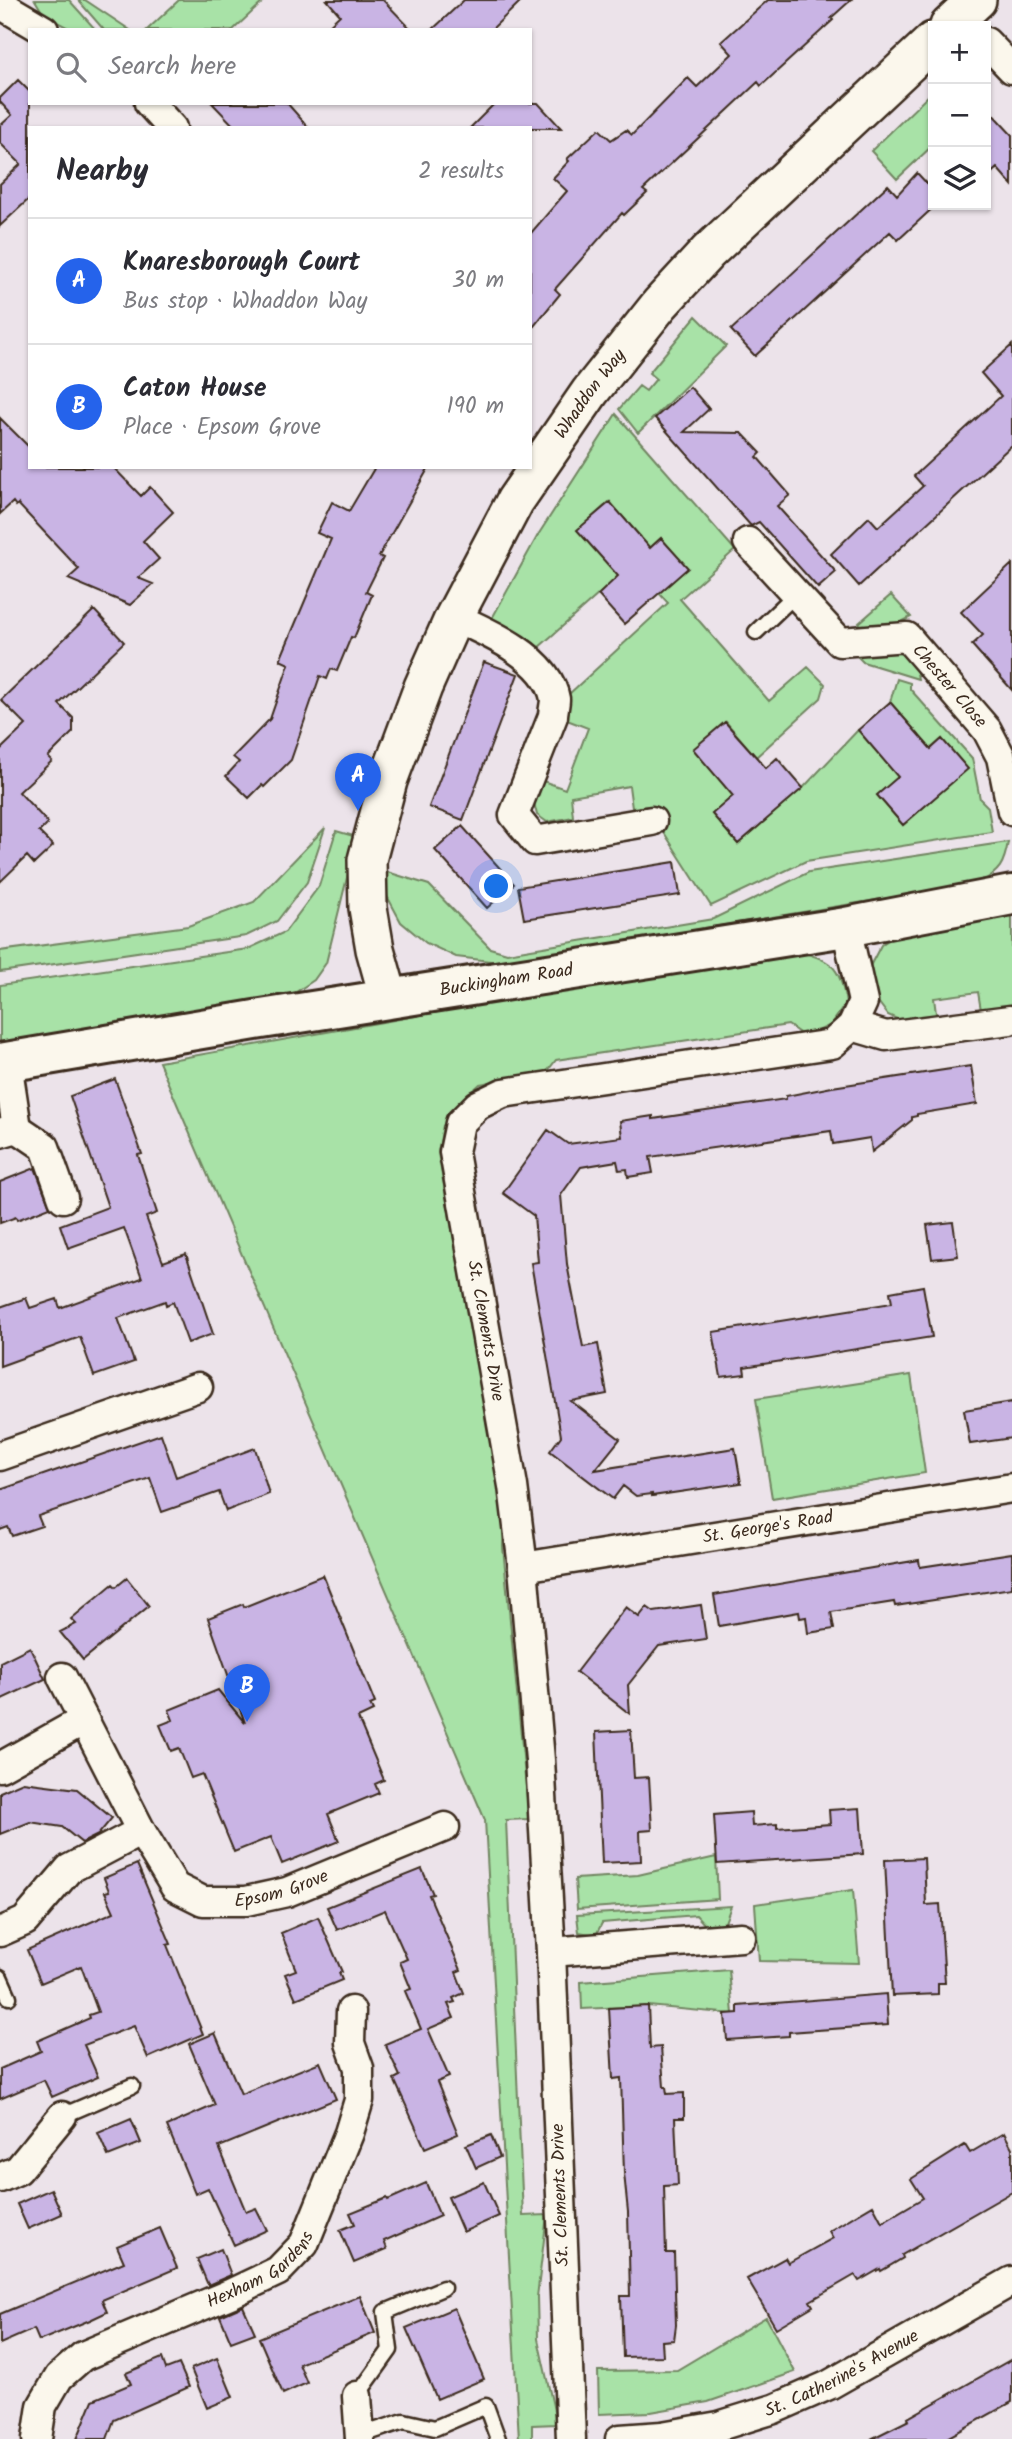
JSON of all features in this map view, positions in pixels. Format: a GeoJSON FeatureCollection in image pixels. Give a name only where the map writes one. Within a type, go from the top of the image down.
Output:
{"type":"FeatureCollection","features":[{"type":"Feature","properties":{"kind":"main road","name":"Buckingham Road"},"geometry":{"type":"LineString","coordinates":[[3,1063],[846,927],[1012,895]]}},
{"type":"Feature","properties":{"kind":"street"},"geometry":{"type":"LineString","coordinates":[[0,4],[41,28]]}},
{"type":"Feature","properties":{"kind":"street","name":"Whaddon Way"},"geometry":{"type":"LineString","coordinates":[[388,999],[368,908],[367,860],[388,781],[423,687],[454,617],[515,501],[590,392],[660,304],[708,252],[928,46]]}},
{"type":"Feature","properties":{"kind":"street"},"geometry":{"type":"LineString","coordinates":[[991,47],[1012,69]]}},
{"type":"Feature","properties":{"kind":"street"},"geometry":{"type":"LineString","coordinates":[[151,105],[170,126]]}},
{"type":"Feature","properties":{"kind":"street","name":"Chester Close"},"geometry":{"type":"LineString","coordinates":[[748,542],[840,642],[907,637],[986,730],[1001,757],[1012,811]]}},
{"type":"Feature","properties":{"kind":"street"},"geometry":{"type":"LineString","coordinates":[[454,617],[532,660],[548,682],[555,700],[552,716],[514,815],[535,841],[652,821]]}},
{"type":"Feature","properties":{"kind":"street"},"geometry":{"type":"LineString","coordinates":[[846,927],[863,1002],[852,1026],[886,1036],[1010,1020]]}},
{"type":"Feature","properties":{"kind":"street","name":"St. Clements Drive"},"geometry":{"type":"LineString","coordinates":[[571,2439],[551,1952],[540,1760],[523,1567],[513,1486],[454,1152],[460,1123],[478,1105],[503,1093],[832,1044],[852,1026]]}},
{"type":"Feature","properties":{"kind":"street"},"geometry":{"type":"LineString","coordinates":[[3,1063],[9,1131],[45,1147],[63,1198]]}},
{"type":"Feature","properties":{"kind":"street"},"geometry":{"type":"LineString","coordinates":[[0,1456],[198,1387]]}},
{"type":"Feature","properties":{"kind":"street","name":"St. George's Road"},"geometry":{"type":"LineString","coordinates":[[523,1567],[1012,1488]]}},
{"type":"Feature","properties":{"kind":"street","name":"Epsom Grove"},"geometry":{"type":"LineString","coordinates":[[62,1677],[141,1831],[175,1887],[203,1901],[246,1901],[287,1892],[445,1827]]}},
{"type":"Feature","properties":{"kind":"street"},"geometry":{"type":"LineString","coordinates":[[0,1768],[84,1720]]}},
{"type":"Feature","properties":{"kind":"street"},"geometry":{"type":"LineString","coordinates":[[0,1932],[25,1921],[69,1870],[141,1831]]}},
{"type":"Feature","properties":{"kind":"street"},"geometry":{"type":"LineString","coordinates":[[551,1952],[741,1937]]}},
{"type":"Feature","properties":{"kind":"street","name":"Hexham Gardens"},"geometry":{"type":"LineString","coordinates":[[37,2439],[42,2406],[59,2377],[83,2356],[278,2271],[304,2244],[359,2100],[359,2068],[350,2043],[351,2011]]}},
{"type":"Feature","properties":{"kind":"street"},"geometry":{"type":"LineString","coordinates":[[0,2178],[18,2170],[62,2116]]}},
{"type":"Feature","properties":{"kind":"street","name":"St. Catherine's Avenue"},"geometry":{"type":"LineString","coordinates":[[620,2439],[662,2436],[719,2426],[774,2409],[829,2385],[1012,2281]]}},
{"type":"Feature","properties":{"kind":"street"},"geometry":{"type":"LineString","coordinates":[[357,2396],[360,2437]]}},
{"type":"Feature","properties":{"kind":"lane"},"geometry":{"type":"LineString","coordinates":[[756,632],[796,594]]}},
{"type":"Feature","properties":{"kind":"lane"},"geometry":{"type":"LineString","coordinates":[[0,1977],[9,1997]]}},
{"type":"Feature","properties":{"kind":"lane"},"geometry":{"type":"LineString","coordinates":[[62,2116],[132,2085]]}},
{"type":"Feature","properties":{"kind":"lane"},"geometry":{"type":"LineString","coordinates":[[357,2396],[390,2350],[385,2312],[443,2288]]}},
{"type":"Feature","properties":{"kind":"lane"},"geometry":{"type":"LineString","coordinates":[[360,2437],[404,2421],[435,2428],[486,2406],[498,2439]]}},
{"type":"Feature","properties":{"kind":"green space"},"geometry":{"type":"Polygon","coordinates":[[[35,0],[69,0],[94,28],[68,28],[44,15],[35,0]]]}},
{"type":"Feature","properties":{"kind":"green space"},"geometry":{"type":"Polygon","coordinates":[[[78,0],[85,0],[127,28],[102,28],[78,0]]]}},
{"type":"Feature","properties":{"kind":"green space"},"geometry":{"type":"Polygon","coordinates":[[[179,0],[265,0],[235,28],[149,28],[179,0]]]}},
{"type":"Feature","properties":{"kind":"green space"},"geometry":{"type":"Polygon","coordinates":[[[928,96],[928,150],[897,179],[871,151],[928,96]]]}},
{"type":"Feature","properties":{"kind":"green space"},"geometry":{"type":"Polygon","coordinates":[[[696,316],[726,346],[638,433],[619,409],[639,386],[646,391],[656,379],[649,373],[696,316]]]}},
{"type":"Feature","properties":{"kind":"green space"},"geometry":{"type":"Polygon","coordinates":[[[616,414],[735,550],[680,599],[769,701],[808,667],[825,684],[821,698],[756,757],[726,722],[694,749],[740,790],[712,814],[738,844],[803,788],[858,730],[889,766],[905,771],[877,795],[903,825],[967,769],[942,739],[915,762],[919,735],[890,702],[897,679],[910,683],[910,689],[972,758],[980,799],[988,807],[992,832],[806,861],[711,906],[647,806],[632,808],[629,786],[571,796],[573,817],[547,822],[537,815],[534,803],[543,781],[565,789],[588,728],[567,720],[569,694],[668,603],[659,593],[687,568],[661,538],[635,561],[641,537],[609,502],[578,530],[626,570],[538,648],[490,622],[538,535],[616,414]]]}},
{"type":"Feature","properties":{"kind":"green space"},"geometry":{"type":"Polygon","coordinates":[[[891,595],[911,617],[890,628],[865,632],[859,623],[891,595]]]}},
{"type":"Feature","properties":{"kind":"green space"},"geometry":{"type":"Polygon","coordinates":[[[889,649],[909,659],[915,667],[918,679],[863,662],[856,655],[889,649]]]}},
{"type":"Feature","properties":{"kind":"green space"},"geometry":{"type":"Polygon","coordinates":[[[325,828],[307,882],[277,921],[246,936],[0,972],[0,951],[188,926],[254,902],[325,828]]]}},
{"type":"Feature","properties":{"kind":"green space"},"geometry":{"type":"Polygon","coordinates":[[[336,831],[357,837],[326,963],[314,980],[290,996],[0,1046],[0,985],[248,949],[285,932],[319,886],[336,831]]]}},
{"type":"Feature","properties":{"kind":"green space"},"geometry":{"type":"Polygon","coordinates":[[[1008,842],[1000,867],[980,883],[499,962],[456,957],[426,943],[401,922],[387,896],[381,870],[429,885],[490,948],[507,953],[713,919],[809,872],[1008,842]]]}},
{"type":"Feature","properties":{"kind":"green space"},"geometry":{"type":"Polygon","coordinates":[[[1012,913],[1012,1010],[982,1016],[978,992],[934,998],[937,1021],[908,1024],[888,1015],[876,999],[870,966],[881,945],[901,931],[1012,913]]]}},
{"type":"Feature","properties":{"kind":"green space"},"geometry":{"type":"Polygon","coordinates":[[[790,949],[830,964],[840,978],[846,1003],[831,1025],[805,1037],[788,1025],[556,1060],[546,1073],[480,1084],[456,1106],[443,1126],[438,1153],[504,1513],[503,1547],[529,1819],[506,1820],[523,2216],[547,2215],[537,2297],[538,2339],[557,2424],[532,2425],[532,2439],[519,2439],[485,1820],[159,1062],[790,949]]]}},
{"type":"Feature","properties":{"kind":"green space"},"geometry":{"type":"Polygon","coordinates":[[[911,1375],[925,1473],[772,1498],[756,1399],[911,1375]]]}},
{"type":"Feature","properties":{"kind":"green space"},"geometry":{"type":"Polygon","coordinates":[[[716,1857],[718,1899],[577,1909],[575,1879],[638,1875],[716,1857]]]}},
{"type":"Feature","properties":{"kind":"green space"},"geometry":{"type":"Polygon","coordinates":[[[853,1890],[859,1963],[759,1961],[755,1904],[853,1890]]]}},
{"type":"Feature","properties":{"kind":"green space"},"geometry":{"type":"Polygon","coordinates":[[[731,1906],[724,1925],[706,1926],[696,1915],[602,1923],[596,1935],[579,1932],[577,1915],[731,1906]]]}},
{"type":"Feature","properties":{"kind":"green space"},"geometry":{"type":"Polygon","coordinates":[[[729,1970],[733,2014],[648,2006],[582,2009],[581,1982],[729,1970]]]}},
{"type":"Feature","properties":{"kind":"green space"},"geometry":{"type":"Polygon","coordinates":[[[766,2317],[795,2372],[708,2402],[651,2412],[599,2414],[598,2371],[677,2370],[766,2317]]]}},
{"type":"Feature","properties":{"kind":"building"},"geometry":{"type":"Polygon","coordinates":[[[327,0],[383,0],[410,28],[326,28],[340,15],[327,0]]]}},
{"type":"Feature","properties":{"kind":"building"},"geometry":{"type":"Polygon","coordinates":[[[464,0],[522,0],[493,28],[434,28],[464,0]]]}},
{"type":"Feature","properties":{"kind":"building"},"geometry":{"type":"Polygon","coordinates":[[[768,0],[851,0],[761,86],[758,82],[643,190],[647,193],[624,215],[622,213],[555,289],[560,294],[532,329],[532,232],[567,191],[553,178],[569,161],[567,159],[599,129],[611,140],[626,130],[632,135],[688,78],[697,87],[732,54],[721,42],[768,0]]]}},
{"type":"Feature","properties":{"kind":"building"},"geometry":{"type":"Polygon","coordinates":[[[18,80],[28,90],[30,126],[28,200],[0,226],[0,184],[21,164],[0,143],[0,126],[12,115],[0,102],[0,98],[18,80]]]}},
{"type":"Feature","properties":{"kind":"building"},"geometry":{"type":"Polygon","coordinates":[[[538,103],[561,128],[532,126],[472,126],[493,105],[538,103]]]}},
{"type":"Feature","properties":{"kind":"building"},"geometry":{"type":"Polygon","coordinates":[[[214,105],[289,105],[307,126],[234,126],[214,105]]]}},
{"type":"Feature","properties":{"kind":"building"},"geometry":{"type":"Polygon","coordinates":[[[991,112],[1012,135],[1012,185],[997,168],[991,173],[991,112]]]}},
{"type":"Feature","properties":{"kind":"building"},"geometry":{"type":"Polygon","coordinates":[[[917,173],[928,185],[928,210],[931,210],[898,240],[890,232],[755,356],[731,330],[888,185],[897,195],[917,173]]]}},
{"type":"Feature","properties":{"kind":"building"},"geometry":{"type":"Polygon","coordinates":[[[1012,345],[1012,445],[859,586],[831,554],[869,517],[878,527],[923,486],[914,476],[1001,396],[981,373],[1012,345]]]}},
{"type":"Feature","properties":{"kind":"building"},"geometry":{"type":"Polygon","coordinates":[[[690,387],[709,409],[684,432],[742,433],[761,453],[757,457],[790,495],[777,506],[836,572],[818,588],[759,522],[751,526],[655,418],[690,387]]]}},
{"type":"Feature","properties":{"kind":"building"},"geometry":{"type":"Polygon","coordinates":[[[0,418],[28,446],[28,469],[115,469],[141,496],[150,487],[173,512],[143,541],[159,559],[138,578],[153,584],[130,605],[68,579],[79,569],[18,504],[16,506],[13,502],[0,514],[0,418]]]}},
{"type":"Feature","properties":{"kind":"building"},"geometry":{"type":"Polygon","coordinates":[[[374,469],[428,469],[379,556],[383,558],[366,592],[372,595],[337,671],[331,669],[327,679],[320,676],[291,760],[249,798],[226,776],[239,762],[233,757],[270,719],[289,664],[280,660],[331,539],[317,533],[332,502],[349,511],[374,469]]]}},
{"type":"Feature","properties":{"kind":"building"},"geometry":{"type":"Polygon","coordinates":[[[610,502],[650,548],[661,538],[688,568],[624,624],[598,595],[618,576],[577,530],[610,502]]]}},
{"type":"Feature","properties":{"kind":"building"},"geometry":{"type":"Polygon","coordinates":[[[1012,564],[1012,690],[972,645],[983,635],[961,612],[1012,564]]]}},
{"type":"Feature","properties":{"kind":"building"},"geometry":{"type":"Polygon","coordinates":[[[94,610],[124,642],[59,704],[73,718],[73,732],[48,757],[52,761],[19,792],[48,823],[39,832],[53,846],[34,864],[27,856],[0,882],[0,750],[26,725],[1,700],[94,610]]]}},
{"type":"Feature","properties":{"kind":"building"},"geometry":{"type":"Polygon","coordinates":[[[484,662],[518,674],[463,820],[429,807],[484,662]]]}},
{"type":"Feature","properties":{"kind":"building"},"geometry":{"type":"Polygon","coordinates":[[[890,702],[931,749],[942,739],[968,769],[903,825],[877,795],[898,777],[858,730],[890,702]]]}},
{"type":"Feature","properties":{"kind":"building"},"geometry":{"type":"Polygon","coordinates":[[[725,722],[766,768],[777,758],[803,788],[738,844],[712,814],[733,796],[693,749],[725,722]]]}},
{"type":"Feature","properties":{"kind":"building"},"geometry":{"type":"Polygon","coordinates":[[[462,826],[514,884],[487,908],[435,850],[462,826]]]}},
{"type":"Feature","properties":{"kind":"building"},"geometry":{"type":"Polygon","coordinates":[[[675,862],[680,895],[524,919],[518,887],[675,862]]]}},
{"type":"Feature","properties":{"kind":"building"},"geometry":{"type":"Polygon","coordinates":[[[971,1066],[977,1104],[917,1114],[872,1152],[870,1138],[833,1144],[831,1131],[650,1157],[653,1173],[628,1177],[627,1169],[619,1170],[617,1161],[581,1167],[561,1195],[567,1264],[583,1347],[598,1344],[607,1394],[571,1401],[620,1439],[595,1470],[735,1448],[741,1483],[652,1496],[636,1496],[623,1486],[613,1499],[550,1451],[561,1436],[531,1263],[538,1262],[534,1216],[503,1193],[548,1130],[568,1144],[622,1137],[620,1121],[653,1116],[653,1119],[786,1099],[786,1096],[832,1087],[971,1066]]]}},
{"type":"Feature","properties":{"kind":"building"},"geometry":{"type":"Polygon","coordinates":[[[115,1079],[142,1154],[138,1155],[157,1213],[146,1217],[163,1262],[186,1254],[213,1334],[188,1343],[173,1302],[166,1305],[165,1301],[118,1318],[134,1362],[94,1376],[80,1337],[0,1366],[0,1307],[26,1298],[30,1308],[57,1299],[60,1308],[142,1278],[124,1228],[68,1248],[60,1225],[108,1207],[70,1096],[115,1079]]]}},
{"type":"Feature","properties":{"kind":"building"},"geometry":{"type":"Polygon","coordinates":[[[35,1168],[50,1207],[17,1220],[16,1217],[0,1223],[0,1182],[35,1168]]]}},
{"type":"Feature","properties":{"kind":"building"},"geometry":{"type":"Polygon","coordinates":[[[953,1222],[958,1256],[932,1259],[927,1225],[953,1222]]]}},
{"type":"Feature","properties":{"kind":"building"},"geometry":{"type":"Polygon","coordinates":[[[923,1286],[932,1337],[744,1367],[745,1374],[721,1377],[713,1332],[892,1303],[890,1292],[923,1286]]]}},
{"type":"Feature","properties":{"kind":"building"},"geometry":{"type":"Polygon","coordinates":[[[1012,1402],[1012,1438],[970,1444],[964,1410],[1012,1402]]]}},
{"type":"Feature","properties":{"kind":"building"},"geometry":{"type":"Polygon","coordinates":[[[161,1434],[176,1477],[255,1448],[269,1494],[226,1511],[219,1492],[162,1512],[150,1478],[38,1516],[42,1526],[12,1536],[8,1527],[0,1530],[0,1490],[161,1434]]]}},
{"type":"Feature","properties":{"kind":"building"},"geometry":{"type":"Polygon","coordinates":[[[1012,1553],[1012,1588],[895,1606],[894,1602],[831,1612],[834,1629],[808,1633],[806,1617],[800,1618],[799,1612],[719,1626],[714,1595],[919,1560],[920,1567],[1012,1553]]]}},
{"type":"Feature","properties":{"kind":"building"},"geometry":{"type":"Polygon","coordinates":[[[323,1575],[375,1703],[370,1705],[373,1711],[358,1718],[384,1780],[375,1784],[379,1793],[328,1814],[339,1841],[282,1864],[271,1837],[234,1852],[202,1774],[191,1778],[179,1748],[171,1751],[160,1725],[173,1720],[169,1710],[218,1690],[245,1723],[208,1618],[243,1604],[244,1607],[323,1575]]]}},
{"type":"Feature","properties":{"kind":"building"},"geometry":{"type":"Polygon","coordinates":[[[127,1578],[149,1606],[83,1660],[60,1632],[76,1624],[71,1619],[113,1584],[116,1587],[127,1578]]]}},
{"type":"Feature","properties":{"kind":"building"},"geometry":{"type":"Polygon","coordinates":[[[701,1605],[706,1639],[659,1646],[628,1685],[630,1714],[576,1672],[626,1607],[639,1617],[647,1607],[654,1612],[701,1605]]]}},
{"type":"Feature","properties":{"kind":"building"},"geometry":{"type":"Polygon","coordinates":[[[30,1647],[45,1679],[0,1700],[0,1662],[30,1647]]]}},
{"type":"Feature","properties":{"kind":"building"},"geometry":{"type":"Polygon","coordinates":[[[631,1730],[634,1778],[649,1777],[652,1830],[640,1831],[641,1861],[602,1863],[596,1732],[631,1730]]]}},
{"type":"Feature","properties":{"kind":"building"},"geometry":{"type":"Polygon","coordinates":[[[23,1782],[77,1789],[112,1818],[98,1835],[82,1843],[62,1827],[30,1822],[0,1834],[0,1792],[23,1782]]]}},
{"type":"Feature","properties":{"kind":"building"},"geometry":{"type":"Polygon","coordinates":[[[860,1808],[863,1854],[717,1864],[714,1815],[751,1812],[752,1826],[777,1824],[777,1828],[830,1824],[829,1810],[860,1808]]]}},
{"type":"Feature","properties":{"kind":"building"},"geometry":{"type":"Polygon","coordinates":[[[924,1858],[926,1905],[940,1904],[945,1983],[938,1983],[938,1994],[892,1996],[885,1860],[924,1858]]]}},
{"type":"Feature","properties":{"kind":"building"},"geometry":{"type":"Polygon","coordinates":[[[137,1864],[171,1944],[167,1945],[203,2034],[148,2058],[134,2026],[84,2045],[98,2077],[52,2097],[44,2080],[0,2099],[0,2069],[41,2051],[37,2041],[98,2012],[81,1966],[41,1983],[27,1950],[114,1912],[105,1892],[109,1891],[104,1878],[137,1864]]]}},
{"type":"Feature","properties":{"kind":"building"},"geometry":{"type":"Polygon","coordinates":[[[422,1869],[433,1894],[429,1895],[461,1970],[456,1972],[464,1993],[453,1998],[455,2002],[448,2004],[454,2018],[428,2029],[449,2077],[437,2082],[458,2134],[425,2148],[394,2079],[400,2076],[385,2044],[421,2029],[405,1991],[411,1989],[400,1962],[407,1959],[385,1910],[337,1930],[327,1907],[422,1869]]]}},
{"type":"Feature","properties":{"kind":"building"},"geometry":{"type":"Polygon","coordinates":[[[318,1917],[342,1972],[339,1973],[342,1980],[296,1999],[285,1974],[296,1970],[281,1933],[318,1917]]]}},
{"type":"Feature","properties":{"kind":"building"},"geometry":{"type":"Polygon","coordinates":[[[886,1994],[888,2025],[789,2032],[789,2036],[727,2040],[725,2014],[738,2013],[738,2006],[886,1994]]]}},
{"type":"Feature","properties":{"kind":"building"},"geometry":{"type":"Polygon","coordinates":[[[648,2006],[650,2048],[661,2047],[664,2087],[667,2094],[684,2093],[684,2118],[675,2118],[678,2185],[664,2186],[666,2253],[674,2253],[676,2325],[674,2340],[662,2341],[663,2356],[623,2357],[621,2296],[630,2296],[628,2212],[621,2078],[613,2079],[609,2008],[648,2006]]]}},
{"type":"Feature","properties":{"kind":"building"},"geometry":{"type":"Polygon","coordinates":[[[215,2033],[241,2094],[320,2062],[336,2099],[219,2147],[246,2212],[256,2208],[267,2230],[234,2245],[208,2188],[195,2194],[167,2126],[215,2105],[189,2044],[215,2033]]]}},
{"type":"Feature","properties":{"kind":"building"},"geometry":{"type":"Polygon","coordinates":[[[131,2119],[141,2143],[108,2156],[98,2133],[131,2119]]]}},
{"type":"Feature","properties":{"kind":"building"},"geometry":{"type":"Polygon","coordinates":[[[1004,2133],[1012,2148],[1012,2192],[902,2255],[903,2258],[881,2271],[880,2269],[859,2281],[855,2275],[810,2301],[813,2306],[776,2328],[747,2279],[785,2258],[788,2263],[833,2238],[829,2231],[873,2205],[882,2222],[923,2198],[911,2179],[965,2145],[970,2153],[1004,2133]]]}},
{"type":"Feature","properties":{"kind":"building"},"geometry":{"type":"Polygon","coordinates":[[[491,2135],[500,2157],[476,2168],[466,2145],[491,2135]]]}},
{"type":"Feature","properties":{"kind":"building"},"geometry":{"type":"Polygon","coordinates":[[[484,2182],[499,2216],[463,2232],[448,2197],[484,2182]]]}},
{"type":"Feature","properties":{"kind":"building"},"geometry":{"type":"Polygon","coordinates":[[[426,2183],[440,2216],[384,2241],[387,2249],[354,2263],[340,2230],[355,2224],[350,2213],[426,2183]]]}},
{"type":"Feature","properties":{"kind":"building"},"geometry":{"type":"Polygon","coordinates":[[[51,2189],[62,2214],[28,2229],[17,2204],[51,2189]]]}},
{"type":"Feature","properties":{"kind":"building"},"geometry":{"type":"Polygon","coordinates":[[[160,2228],[177,2268],[102,2300],[107,2312],[90,2320],[39,2341],[34,2329],[0,2344],[0,2314],[124,2262],[117,2246],[160,2228]]]}},
{"type":"Feature","properties":{"kind":"building"},"geometry":{"type":"Polygon","coordinates":[[[221,2249],[231,2275],[208,2285],[197,2259],[221,2249]]]}},
{"type":"Feature","properties":{"kind":"building"},"geometry":{"type":"Polygon","coordinates":[[[360,2296],[375,2333],[299,2364],[307,2383],[283,2394],[259,2338],[360,2296]]]}},
{"type":"Feature","properties":{"kind":"building"},"geometry":{"type":"Polygon","coordinates":[[[243,2306],[255,2333],[231,2342],[220,2316],[243,2306]]]}},
{"type":"Feature","properties":{"kind":"building"},"geometry":{"type":"Polygon","coordinates":[[[454,2308],[484,2379],[437,2399],[406,2328],[454,2308]]]}},
{"type":"Feature","properties":{"kind":"building"},"geometry":{"type":"Polygon","coordinates":[[[162,2358],[166,2369],[179,2364],[189,2387],[114,2420],[107,2439],[77,2439],[93,2400],[131,2384],[126,2373],[162,2358]]]}},
{"type":"Feature","properties":{"kind":"building"},"geometry":{"type":"Polygon","coordinates":[[[217,2358],[233,2397],[207,2408],[191,2369],[217,2358]]]}},
{"type":"Feature","properties":{"kind":"building"},"geometry":{"type":"Polygon","coordinates":[[[1012,2359],[1012,2402],[945,2439],[871,2439],[909,2420],[908,2418],[1012,2359]]]}},
{"type":"Feature","properties":{"kind":"place","name":"Knaresborough Court"},"geometry":{"type":"Point","coordinates":[358,811]}},
{"type":"Feature","properties":{"kind":"place","name":"Caton House"},"geometry":{"type":"Point","coordinates":[247,1722]}}]}
